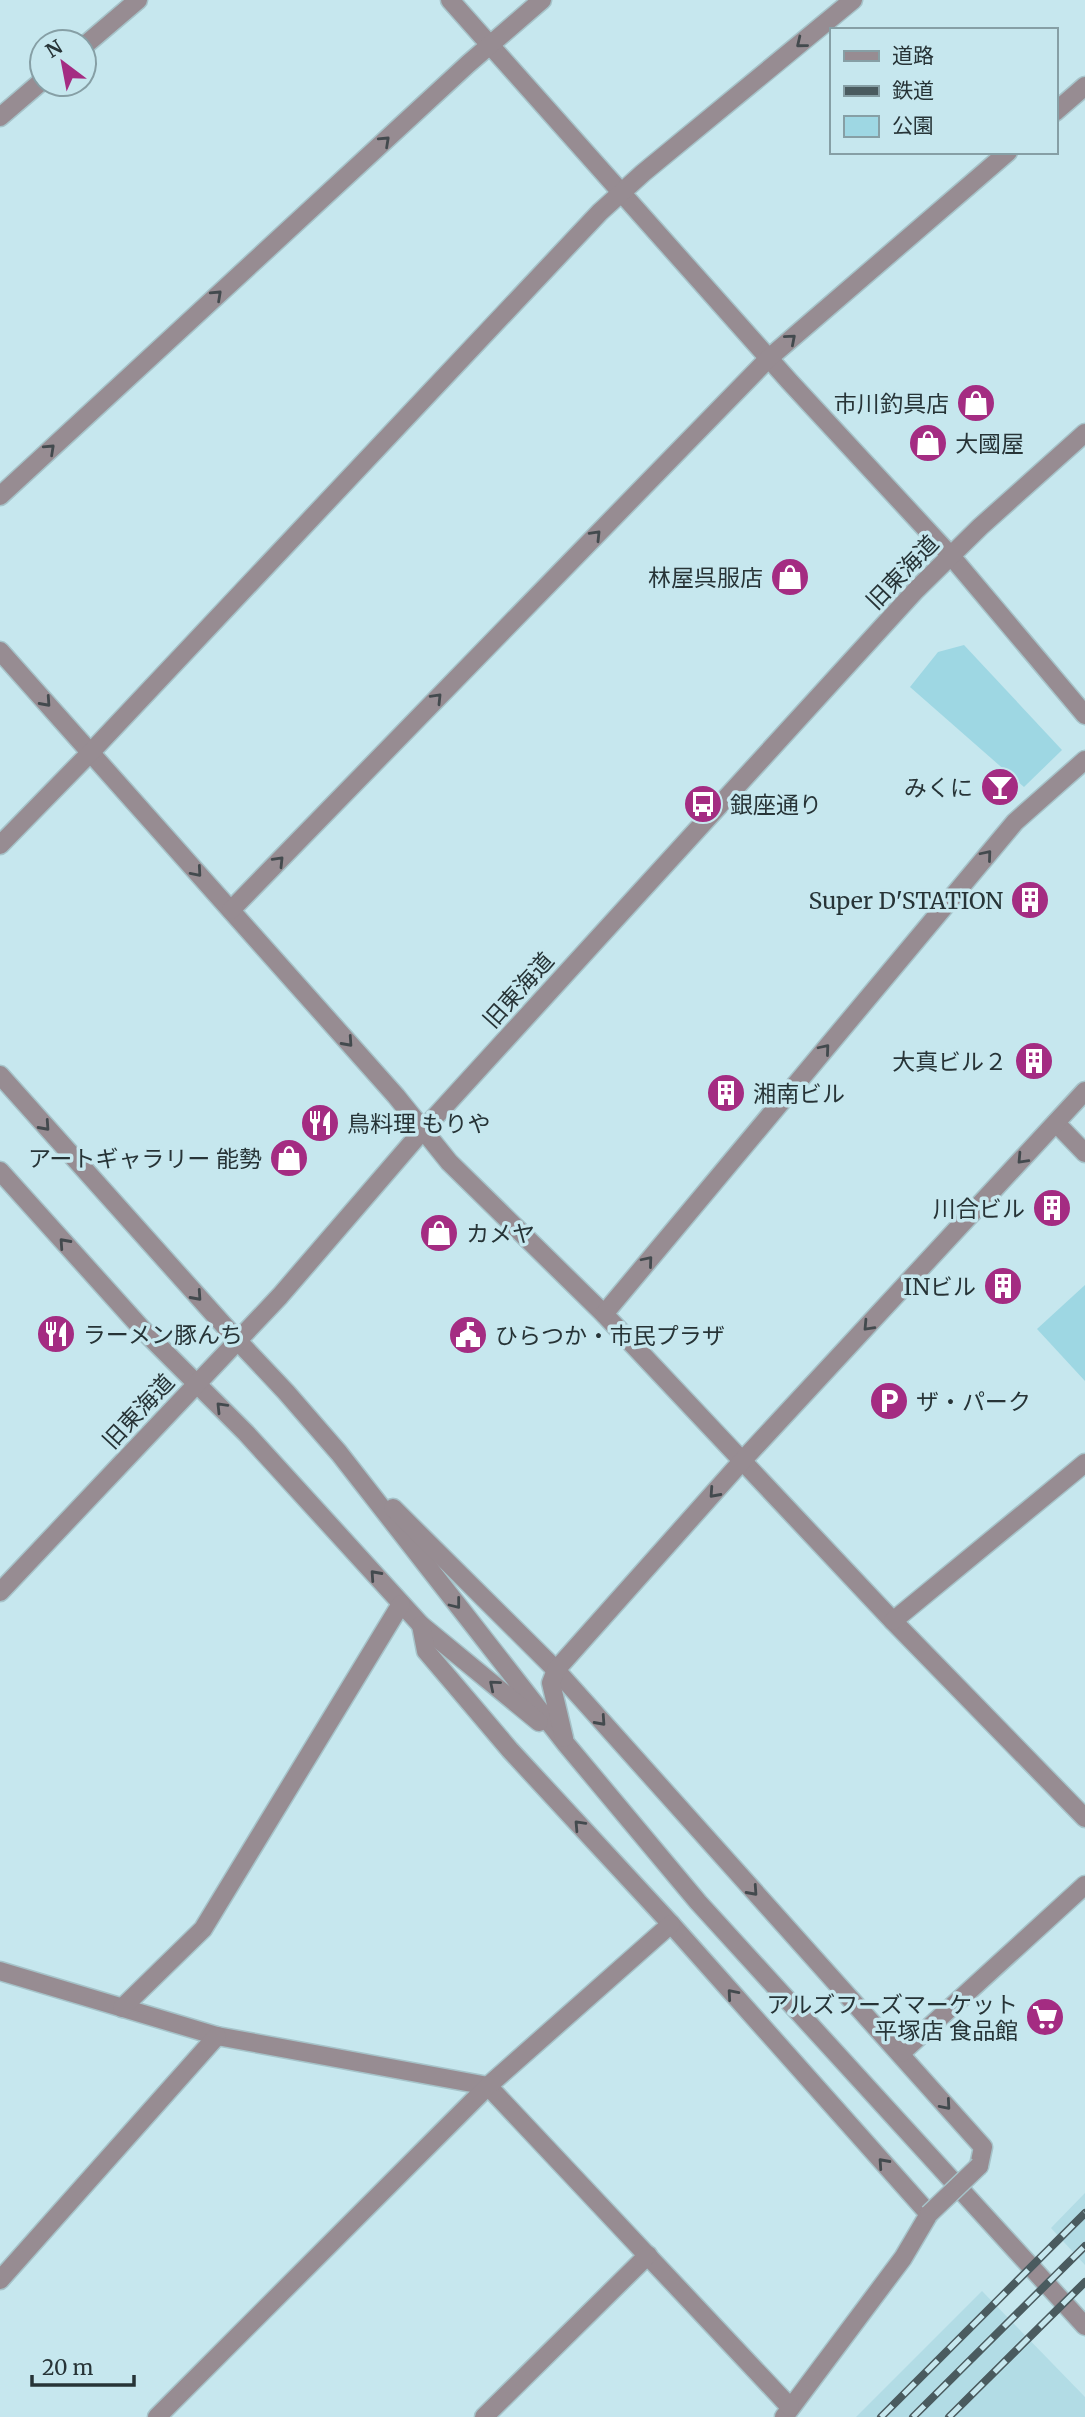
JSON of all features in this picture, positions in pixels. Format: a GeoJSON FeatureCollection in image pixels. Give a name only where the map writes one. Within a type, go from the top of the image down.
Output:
{"type":"FeatureCollection","features":[{"type":"Feature","properties":{"kind":"street"},"geometry":{"type":"LineString","coordinates":[[98,34],[138,0]]}},
{"type":"Feature","properties":{"kind":"street"},"geometry":{"type":"LineString","coordinates":[[450,0],[769,358],[951,556],[1085,715]]}},
{"type":"Feature","properties":{"kind":"street"},"geometry":{"type":"LineString","coordinates":[[0,496],[542,0]]}},
{"type":"Feature","properties":{"kind":"street"},"geometry":{"type":"LineString","coordinates":[[0,845],[600,212],[853,0]]}},
{"type":"Feature","properties":{"kind":"street"},"geometry":{"type":"LineString","coordinates":[[1057,110],[1085,86]]}},
{"type":"Feature","properties":{"kind":"street"},"geometry":{"type":"LineString","coordinates":[[0,117],[28,93]]}},
{"type":"Feature","properties":{"kind":"street"},"geometry":{"type":"LineString","coordinates":[[231,910],[769,358],[1006,154]]}},
{"type":"Feature","properties":{"kind":"street","name":"旧東海道"},"geometry":{"type":"LineString","coordinates":[[0,1592],[280,1296],[423,1130],[890,619],[951,556],[1085,433]]}},
{"type":"Feature","properties":{"kind":"street"},"geometry":{"type":"LineString","coordinates":[[0,651],[396,1096],[449,1162],[604,1314],[893,1621],[1085,1818]]}},
{"type":"Feature","properties":{"kind":"street"},"geometry":{"type":"LineString","coordinates":[[604,1314],[1015,822],[1085,760]]}},
{"type":"Feature","properties":{"kind":"street"},"geometry":{"type":"LineString","coordinates":[[0,1075],[339,1453],[566,1744],[698,1902],[1085,2326]]}},
{"type":"Feature","properties":{"kind":"street"},"geometry":{"type":"LineString","coordinates":[[566,1744],[551,1683],[556,1670],[743,1460],[1085,1091]]}},
{"type":"Feature","properties":{"kind":"street"},"geometry":{"type":"LineString","coordinates":[[1056,1123],[1085,1153]]}},
{"type":"Feature","properties":{"kind":"street"},"geometry":{"type":"LineString","coordinates":[[0,1171],[143,1330],[246,1433],[421,1625],[566,1744]]}},
{"type":"Feature","properties":{"kind":"street"},"geometry":{"type":"LineString","coordinates":[[0,1971],[217,2036],[488,2085],[648,2255],[787,2412],[903,2258],[929,2214],[979,2166],[983,2147],[901,2053],[556,1670],[339,1453]]}},
{"type":"Feature","properties":{"kind":"street"},"geometry":{"type":"LineString","coordinates":[[893,1621],[1085,1463]]}},
{"type":"Feature","properties":{"kind":"street"},"geometry":{"type":"LineString","coordinates":[[122,2008],[203,1929],[401,1604]]}},
{"type":"Feature","properties":{"kind":"street"},"geometry":{"type":"LineString","coordinates":[[421,1625],[426,1651],[510,1750],[671,1924],[929,2214]]}},
{"type":"Feature","properties":{"kind":"street"},"geometry":{"type":"LineString","coordinates":[[901,2053],[1085,1885]]}},
{"type":"Feature","properties":{"kind":"street"},"geometry":{"type":"LineString","coordinates":[[157,2417],[488,2085],[671,1924]]}},
{"type":"Feature","properties":{"kind":"street"},"geometry":{"type":"LineString","coordinates":[[0,2280],[217,2036]]}},
{"type":"Feature","properties":{"kind":"street"},"geometry":{"type":"LineString","coordinates":[[484,2417],[648,2255]]}},
{"type":"Feature","properties":{"kind":"shaded area"},"geometry":{"type":"Polygon","coordinates":[[[1085,2193],[1085,2265],[1051,2228],[1085,2193]]]}},
{"type":"Feature","properties":{"kind":"shaded area"},"geometry":{"type":"Polygon","coordinates":[[[982,2291],[1085,2397],[1085,2417],[856,2417],[982,2291]]]}},
{"type":"Feature","properties":{"kind":"green space"},"geometry":{"type":"Polygon","coordinates":[[[964,645],[1062,750],[1024,787],[910,687],[938,652],[964,645]]]}},
{"type":"Feature","properties":{"kind":"green space"},"geometry":{"type":"Polygon","coordinates":[[[1085,1285],[1085,1381],[1037,1329],[1085,1285]]]}},
{"type":"Feature","properties":{"kind":"railway"},"geometry":{"type":"LineString","coordinates":[[881,2417],[1085,2213]]}},
{"type":"Feature","properties":{"kind":"railway"},"geometry":{"type":"LineString","coordinates":[[913,2417],[1085,2246]]}},
{"type":"Feature","properties":{"kind":"railway"},"geometry":{"type":"LineString","coordinates":[[949,2417],[1085,2282]]}},
{"type":"Feature","properties":{"kind":"place","name":"市川釣具店"},"geometry":{"type":"Point","coordinates":[976,403]}},
{"type":"Feature","properties":{"kind":"place","name":"大國屋"},"geometry":{"type":"Point","coordinates":[928,443]}},
{"type":"Feature","properties":{"kind":"place","name":"林屋呉服店"},"geometry":{"type":"Point","coordinates":[790,577]}},
{"type":"Feature","properties":{"kind":"place","name":"みくに"},"geometry":{"type":"Point","coordinates":[1000,787]}},
{"type":"Feature","properties":{"kind":"place","name":"銀座通り"},"geometry":{"type":"Point","coordinates":[703,804]}},
{"type":"Feature","properties":{"kind":"place","name":"Super D'STATION"},"geometry":{"type":"Point","coordinates":[1030,900]}},
{"type":"Feature","properties":{"kind":"place","name":"大真ビル２"},"geometry":{"type":"Point","coordinates":[1034,1061]}},
{"type":"Feature","properties":{"kind":"place","name":"湘南ビル"},"geometry":{"type":"Point","coordinates":[726,1093]}},
{"type":"Feature","properties":{"kind":"place","name":"鳥料理 もりや"},"geometry":{"type":"Point","coordinates":[320,1123]}},
{"type":"Feature","properties":{"kind":"place","name":"アートギャラリー 能勢"},"geometry":{"type":"Point","coordinates":[289,1158]}},
{"type":"Feature","properties":{"kind":"place","name":"川合ビル"},"geometry":{"type":"Point","coordinates":[1052,1208]}},
{"type":"Feature","properties":{"kind":"place","name":"カメヤ"},"geometry":{"type":"Point","coordinates":[439,1233]}},
{"type":"Feature","properties":{"kind":"place","name":"INビル"},"geometry":{"type":"Point","coordinates":[1003,1286]}},
{"type":"Feature","properties":{"kind":"place","name":"ラーメン豚んち"},"geometry":{"type":"Point","coordinates":[56,1334]}},
{"type":"Feature","properties":{"kind":"place","name":"ひらつか・市民プラザ"},"geometry":{"type":"Point","coordinates":[468,1335]}},
{"type":"Feature","properties":{"kind":"place","name":"ザ・パーク"},"geometry":{"type":"Point","coordinates":[889,1401]}},
{"type":"Feature","properties":{"kind":"place","name":"アルズフーズマーケット 平塚店 食品館"},"geometry":{"type":"Point","coordinates":[1045,2017]}}]}
